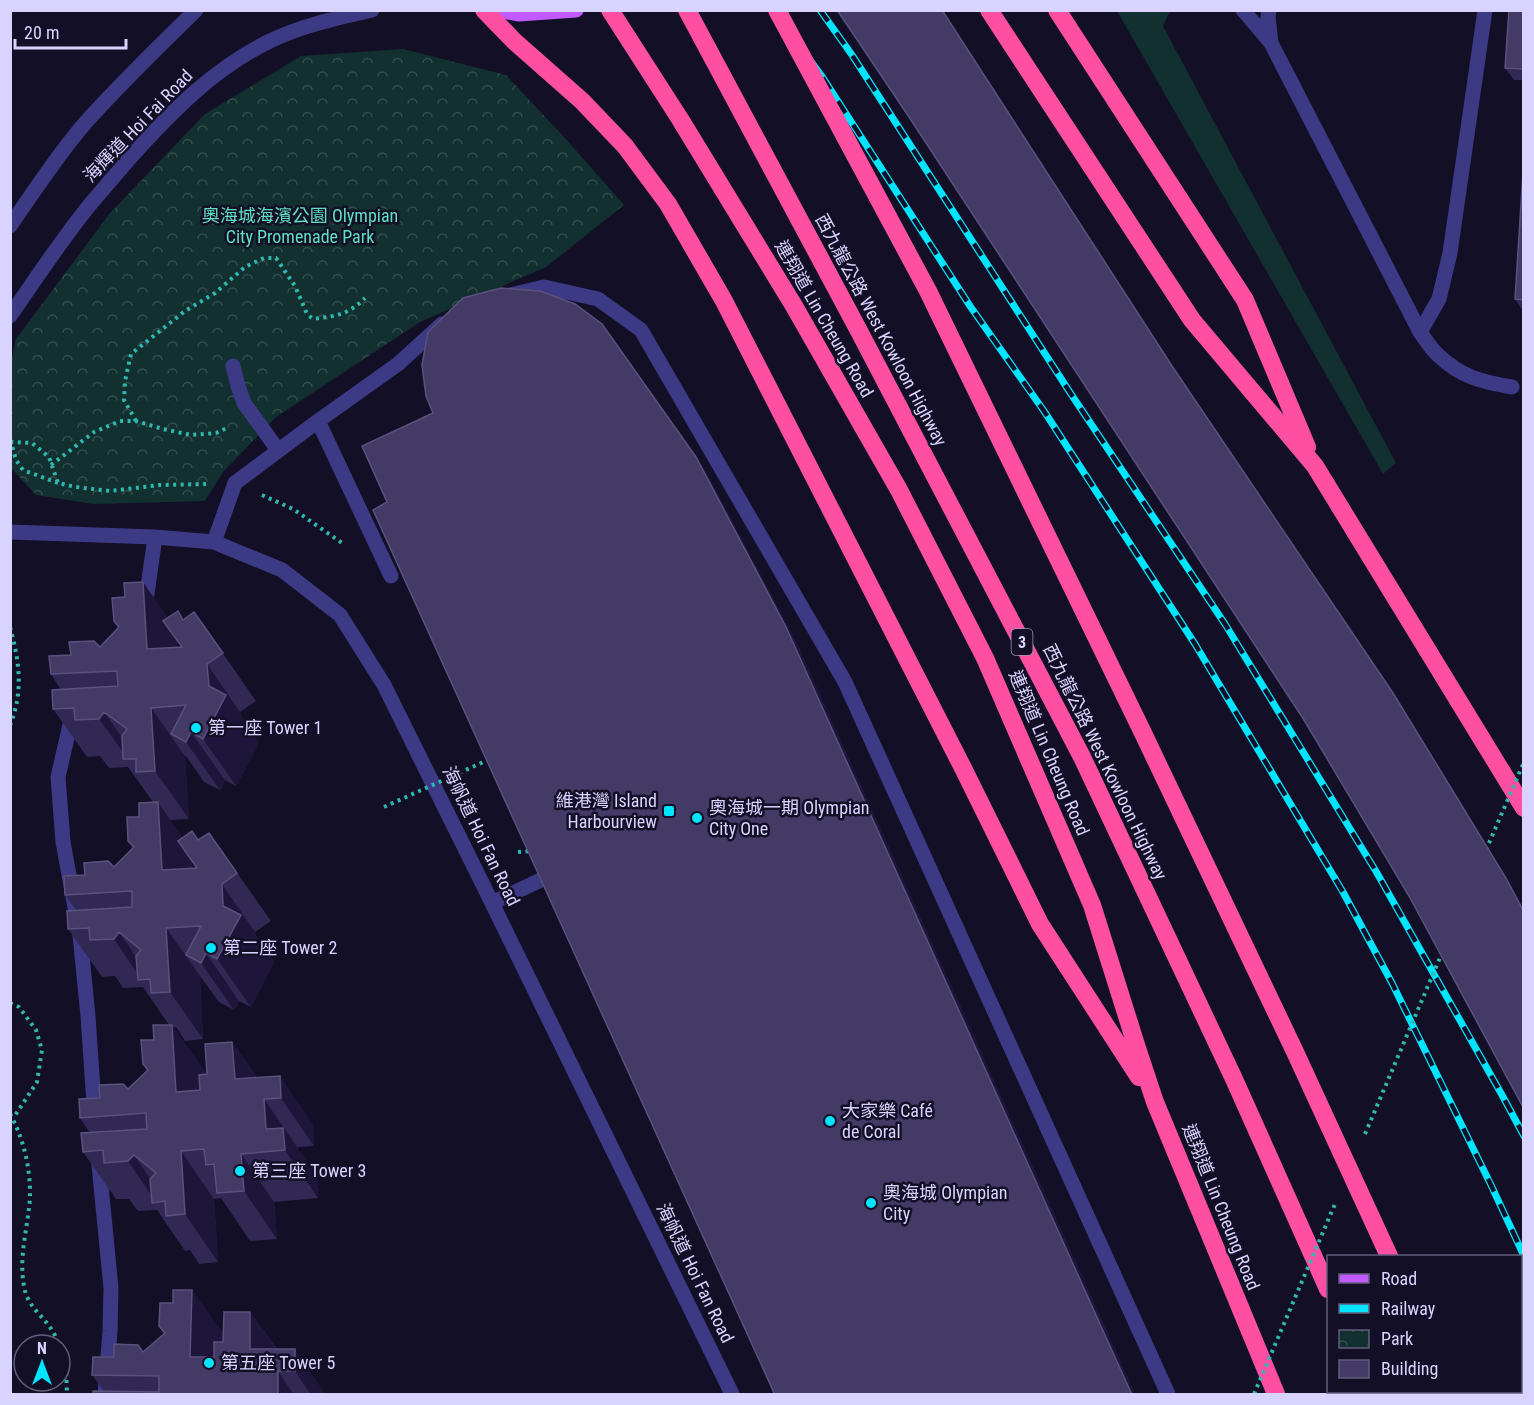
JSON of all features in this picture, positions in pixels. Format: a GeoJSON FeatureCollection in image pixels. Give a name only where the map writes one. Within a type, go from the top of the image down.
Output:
{"type":"FeatureCollection","features":[{"type":"Feature","properties":{"kind":"highway"},"geometry":{"type":"LineString","coordinates":[[484,10],[514,41],[582,101],[625,146],[668,204],[724,301],[962,766],[1040,924],[1155,1102]]}},
{"type":"Feature","properties":{"kind":"highway","name":"連翔道 Lin Cheung Road"},"geometry":{"type":"LineString","coordinates":[[610,10],[680,119],[794,306],[899,490],[984,658],[1092,905],[1155,1102],[1276,1395]]}},
{"type":"Feature","properties":{"kind":"highway","name":"西九龍公路 West Kowloon Highway"},"geometry":{"type":"LineString","coordinates":[[687,10],[859,331],[1082,757],[1234,1079],[1327,1285]]}},
{"type":"Feature","properties":{"kind":"highway"},"geometry":{"type":"LineString","coordinates":[[777,10],[928,291],[1296,1054],[1388,1255]]}},
{"type":"Feature","properties":{"kind":"highway"},"geometry":{"type":"LineString","coordinates":[[989,10],[1192,320],[1315,466]]}},
{"type":"Feature","properties":{"kind":"highway"},"geometry":{"type":"LineString","coordinates":[[1057,10],[1245,300],[1315,466],[1524,808]]}},
{"type":"Feature","properties":{"kind":"main road"},"geometry":{"type":"LineString","coordinates":[[497,10],[519,14],[575,11]]}},
{"type":"Feature","properties":{"kind":"street","name":"海輝道 Hoi Fai Road"},"geometry":{"type":"LineString","coordinates":[[10,226],[47,172],[85,123],[128,76],[196,10]]}},
{"type":"Feature","properties":{"kind":"street","name":"海輝道 Hoi Fai Road"},"geometry":{"type":"LineString","coordinates":[[10,316],[93,202],[147,139],[210,78],[239,57],[298,28],[372,10]]}},
{"type":"Feature","properties":{"kind":"street"},"geometry":{"type":"LineString","coordinates":[[1243,10],[1272,43],[1420,332],[1437,354],[1459,371],[1485,382],[1512,387]]}},
{"type":"Feature","properties":{"kind":"street"},"geometry":{"type":"LineString","coordinates":[[1269,10],[1272,43]]}},
{"type":"Feature","properties":{"kind":"street"},"geometry":{"type":"LineString","coordinates":[[1420,332],[1439,299],[1450,253],[1485,10]]}},
{"type":"Feature","properties":{"kind":"street"},"geometry":{"type":"LineString","coordinates":[[500,297],[544,287],[598,299],[641,330],[845,682],[1168,1395]]}},
{"type":"Feature","properties":{"kind":"street"},"geometry":{"type":"LineString","coordinates":[[214,542],[235,483],[398,364],[439,325],[459,316]]}},
{"type":"Feature","properties":{"kind":"street"},"geometry":{"type":"LineString","coordinates":[[233,366],[244,403],[278,450]]}},
{"type":"Feature","properties":{"kind":"street"},"geometry":{"type":"LineString","coordinates":[[318,421],[390,576]]}},
{"type":"Feature","properties":{"kind":"street","name":"海帆道 Hoi Fan Road"},"geometry":{"type":"LineString","coordinates":[[10,532],[155,537],[214,542],[282,570],[340,615],[384,685],[732,1395]]}},
{"type":"Feature","properties":{"kind":"street"},"geometry":{"type":"LineString","coordinates":[[134,621],[147,594],[155,537]]}},
{"type":"Feature","properties":{"kind":"street"},"geometry":{"type":"LineString","coordinates":[[75,701],[58,777],[63,842],[80,935],[100,1188],[111,1287],[105,1395]]}},
{"type":"Feature","properties":{"kind":"street"},"geometry":{"type":"LineString","coordinates":[[492,903],[545,878]]}},
{"type":"Feature","properties":{"kind":"path"},"geometry":{"type":"LineString","coordinates":[[136,421],[124,400],[125,381],[131,354],[185,311],[215,293],[245,267],[264,258],[276,258],[296,286],[308,314],[313,319],[345,314],[365,298]]}},
{"type":"Feature","properties":{"kind":"path"},"geometry":{"type":"LineString","coordinates":[[51,465],[94,432],[120,421],[136,421],[191,435],[216,433],[232,426],[250,411]]}},
{"type":"Feature","properties":{"kind":"path"},"geometry":{"type":"LineString","coordinates":[[58,483],[49,457],[32,444],[11,442],[16,460],[23,470],[58,483],[76,487],[110,491],[160,485],[235,483],[292,509],[351,549]]}},
{"type":"Feature","properties":{"kind":"path"},"geometry":{"type":"LineString","coordinates":[[10,627],[18,653],[19,679],[16,710],[10,725]]}},
{"type":"Feature","properties":{"kind":"path"},"geometry":{"type":"LineString","coordinates":[[384,807],[490,759]]}},
{"type":"Feature","properties":{"kind":"path"},"geometry":{"type":"LineString","coordinates":[[1482,860],[1524,762]]}},
{"type":"Feature","properties":{"kind":"path"},"geometry":{"type":"LineString","coordinates":[[518,852],[534,851]]}},
{"type":"Feature","properties":{"kind":"path"},"geometry":{"type":"LineString","coordinates":[[1361,1144],[1444,947]]}},
{"type":"Feature","properties":{"kind":"path"},"geometry":{"type":"LineString","coordinates":[[10,1003],[19,1007],[36,1030],[42,1050],[37,1082],[12,1116],[28,1166],[30,1205],[23,1249],[24,1289],[35,1311],[54,1333]]}},
{"type":"Feature","properties":{"kind":"path"},"geometry":{"type":"LineString","coordinates":[[1254,1395],[1337,1198]]}},
{"type":"Feature","properties":{"kind":"green space"},"geometry":{"type":"Polygon","coordinates":[[[1117,11],[1170,11],[1163,26],[1396,463],[1383,474],[1117,11]]]}},
{"type":"Feature","properties":{"kind":"green space","name":"奧海城海濱公園 Olympian City Promenade Park"},"geometry":{"type":"Polygon","coordinates":[[[403,49],[506,75],[624,205],[546,267],[420,322],[276,417],[223,472],[205,501],[93,504],[36,495],[11,468],[11,362],[16,339],[110,213],[205,114],[301,56],[403,49]]]}},
{"type":"Feature","properties":{"kind":"building"},"geometry":{"type":"Polygon","coordinates":[[[837,10],[942,10],[1172,366],[1393,693],[1506,878],[1524,912],[1524,1109],[1409,896],[1304,720],[837,10]]]}},
{"type":"Feature","properties":{"kind":"building"},"geometry":{"type":"Polygon","coordinates":[[[1509,10],[1524,10],[1524,69],[1505,68],[1509,10]]]}},
{"type":"Feature","properties":{"kind":"building"},"geometry":{"type":"Polygon","coordinates":[[[1524,156],[1524,300],[1515,299],[1524,156]]]}},
{"type":"Feature","properties":{"kind":"building","name":"奧海城一期 Olympian City One"},"geometry":{"type":"Polygon","coordinates":[[[501,288],[540,291],[575,304],[602,324],[696,457],[786,627],[1132,1395],[775,1395],[373,510],[387,502],[362,446],[433,413],[426,396],[422,365],[428,332],[463,298],[501,288]]]}},
{"type":"Feature","properties":{"kind":"building"},"geometry":{"type":"Polygon","coordinates":[[[143,582],[147,649],[182,647],[163,621],[178,611],[183,620],[194,612],[223,653],[207,664],[209,686],[226,695],[203,739],[191,732],[186,742],[171,734],[186,705],[151,708],[155,771],[136,772],[136,759],[123,759],[122,736],[127,729],[104,712],[99,719],[75,720],[74,708],[53,709],[52,690],[118,686],[117,671],[51,674],[49,656],[71,655],[69,642],[94,641],[100,647],[119,627],[114,621],[112,598],[125,597],[124,583],[143,582]]]}},
{"type":"Feature","properties":{"kind":"building"},"geometry":{"type":"Polygon","coordinates":[[[158,802],[162,870],[197,868],[178,841],[192,831],[198,840],[209,833],[237,873],[222,884],[223,906],[241,915],[217,959],[206,953],[201,963],[186,955],[201,926],[166,928],[170,992],[151,993],[150,979],[138,980],[136,956],[141,950],[119,932],[114,939],[90,940],[89,928],[68,929],[67,911],[132,907],[132,891],[65,895],[64,876],[85,875],[84,863],[108,861],[114,867],[134,847],[128,841],[127,817],[139,817],[139,803],[158,802]]]}},
{"type":"Feature","properties":{"kind":"building"},"geometry":{"type":"Polygon","coordinates":[[[153,1025],[172,1025],[176,1092],[200,1090],[199,1075],[207,1074],[205,1044],[232,1042],[235,1079],[280,1076],[281,1098],[264,1099],[266,1129],[283,1128],[285,1150],[241,1154],[244,1191],[217,1193],[214,1164],[206,1165],[204,1149],[181,1151],[185,1214],[166,1216],[165,1201],[152,1203],[150,1179],[156,1173],[134,1155],[128,1161],[104,1163],[103,1150],[83,1152],[81,1133],[147,1129],[146,1113],[80,1118],[79,1099],[100,1098],[99,1085],[123,1084],[128,1089],[148,1070],[143,1064],[141,1040],[154,1040],[153,1025]]]}},
{"type":"Feature","properties":{"kind":"building"},"geometry":{"type":"Polygon","coordinates":[[[173,1290],[192,1290],[190,1357],[214,1357],[214,1342],[223,1342],[224,1312],[250,1312],[250,1349],[295,1349],[295,1371],[278,1371],[278,1395],[93,1395],[93,1391],[159,1392],[159,1376],[92,1375],[93,1357],[114,1357],[114,1344],[138,1345],[143,1352],[165,1333],[159,1326],[160,1303],[173,1303],[173,1290]]]}},
{"type":"Feature","properties":{"kind":"railway"},"geometry":{"type":"LineString","coordinates":[[773,10],[821,75],[970,306],[1044,411],[1195,644],[1343,892],[1392,983],[1524,1256]]}},
{"type":"Feature","properties":{"kind":"railway"},"geometry":{"type":"LineString","coordinates":[[820,10],[852,55],[1071,394],[1225,624],[1377,873],[1524,1136]]}},
{"type":"Feature","properties":{"kind":"place","name":"第一座 Tower 1"},"geometry":{"type":"Point","coordinates":[196,728]}},
{"type":"Feature","properties":{"kind":"place","name":"維港灣 Island Harbourview"},"geometry":{"type":"Point","coordinates":[669,811]}},
{"type":"Feature","properties":{"kind":"place","name":"奧海城一期 Olympian City One"},"geometry":{"type":"Point","coordinates":[697,818]}},
{"type":"Feature","properties":{"kind":"place","name":"第二座 Tower 2"},"geometry":{"type":"Point","coordinates":[211,948]}},
{"type":"Feature","properties":{"kind":"place","name":"大家樂 Café de Coral"},"geometry":{"type":"Point","coordinates":[830,1121]}},
{"type":"Feature","properties":{"kind":"place","name":"第三座 Tower 3"},"geometry":{"type":"Point","coordinates":[240,1171]}},
{"type":"Feature","properties":{"kind":"place","name":"奧海城 Olympian City"},"geometry":{"type":"Point","coordinates":[871,1203]}},
{"type":"Feature","properties":{"kind":"place","name":"第五座 Tower 5"},"geometry":{"type":"Point","coordinates":[209,1363]}}]}
